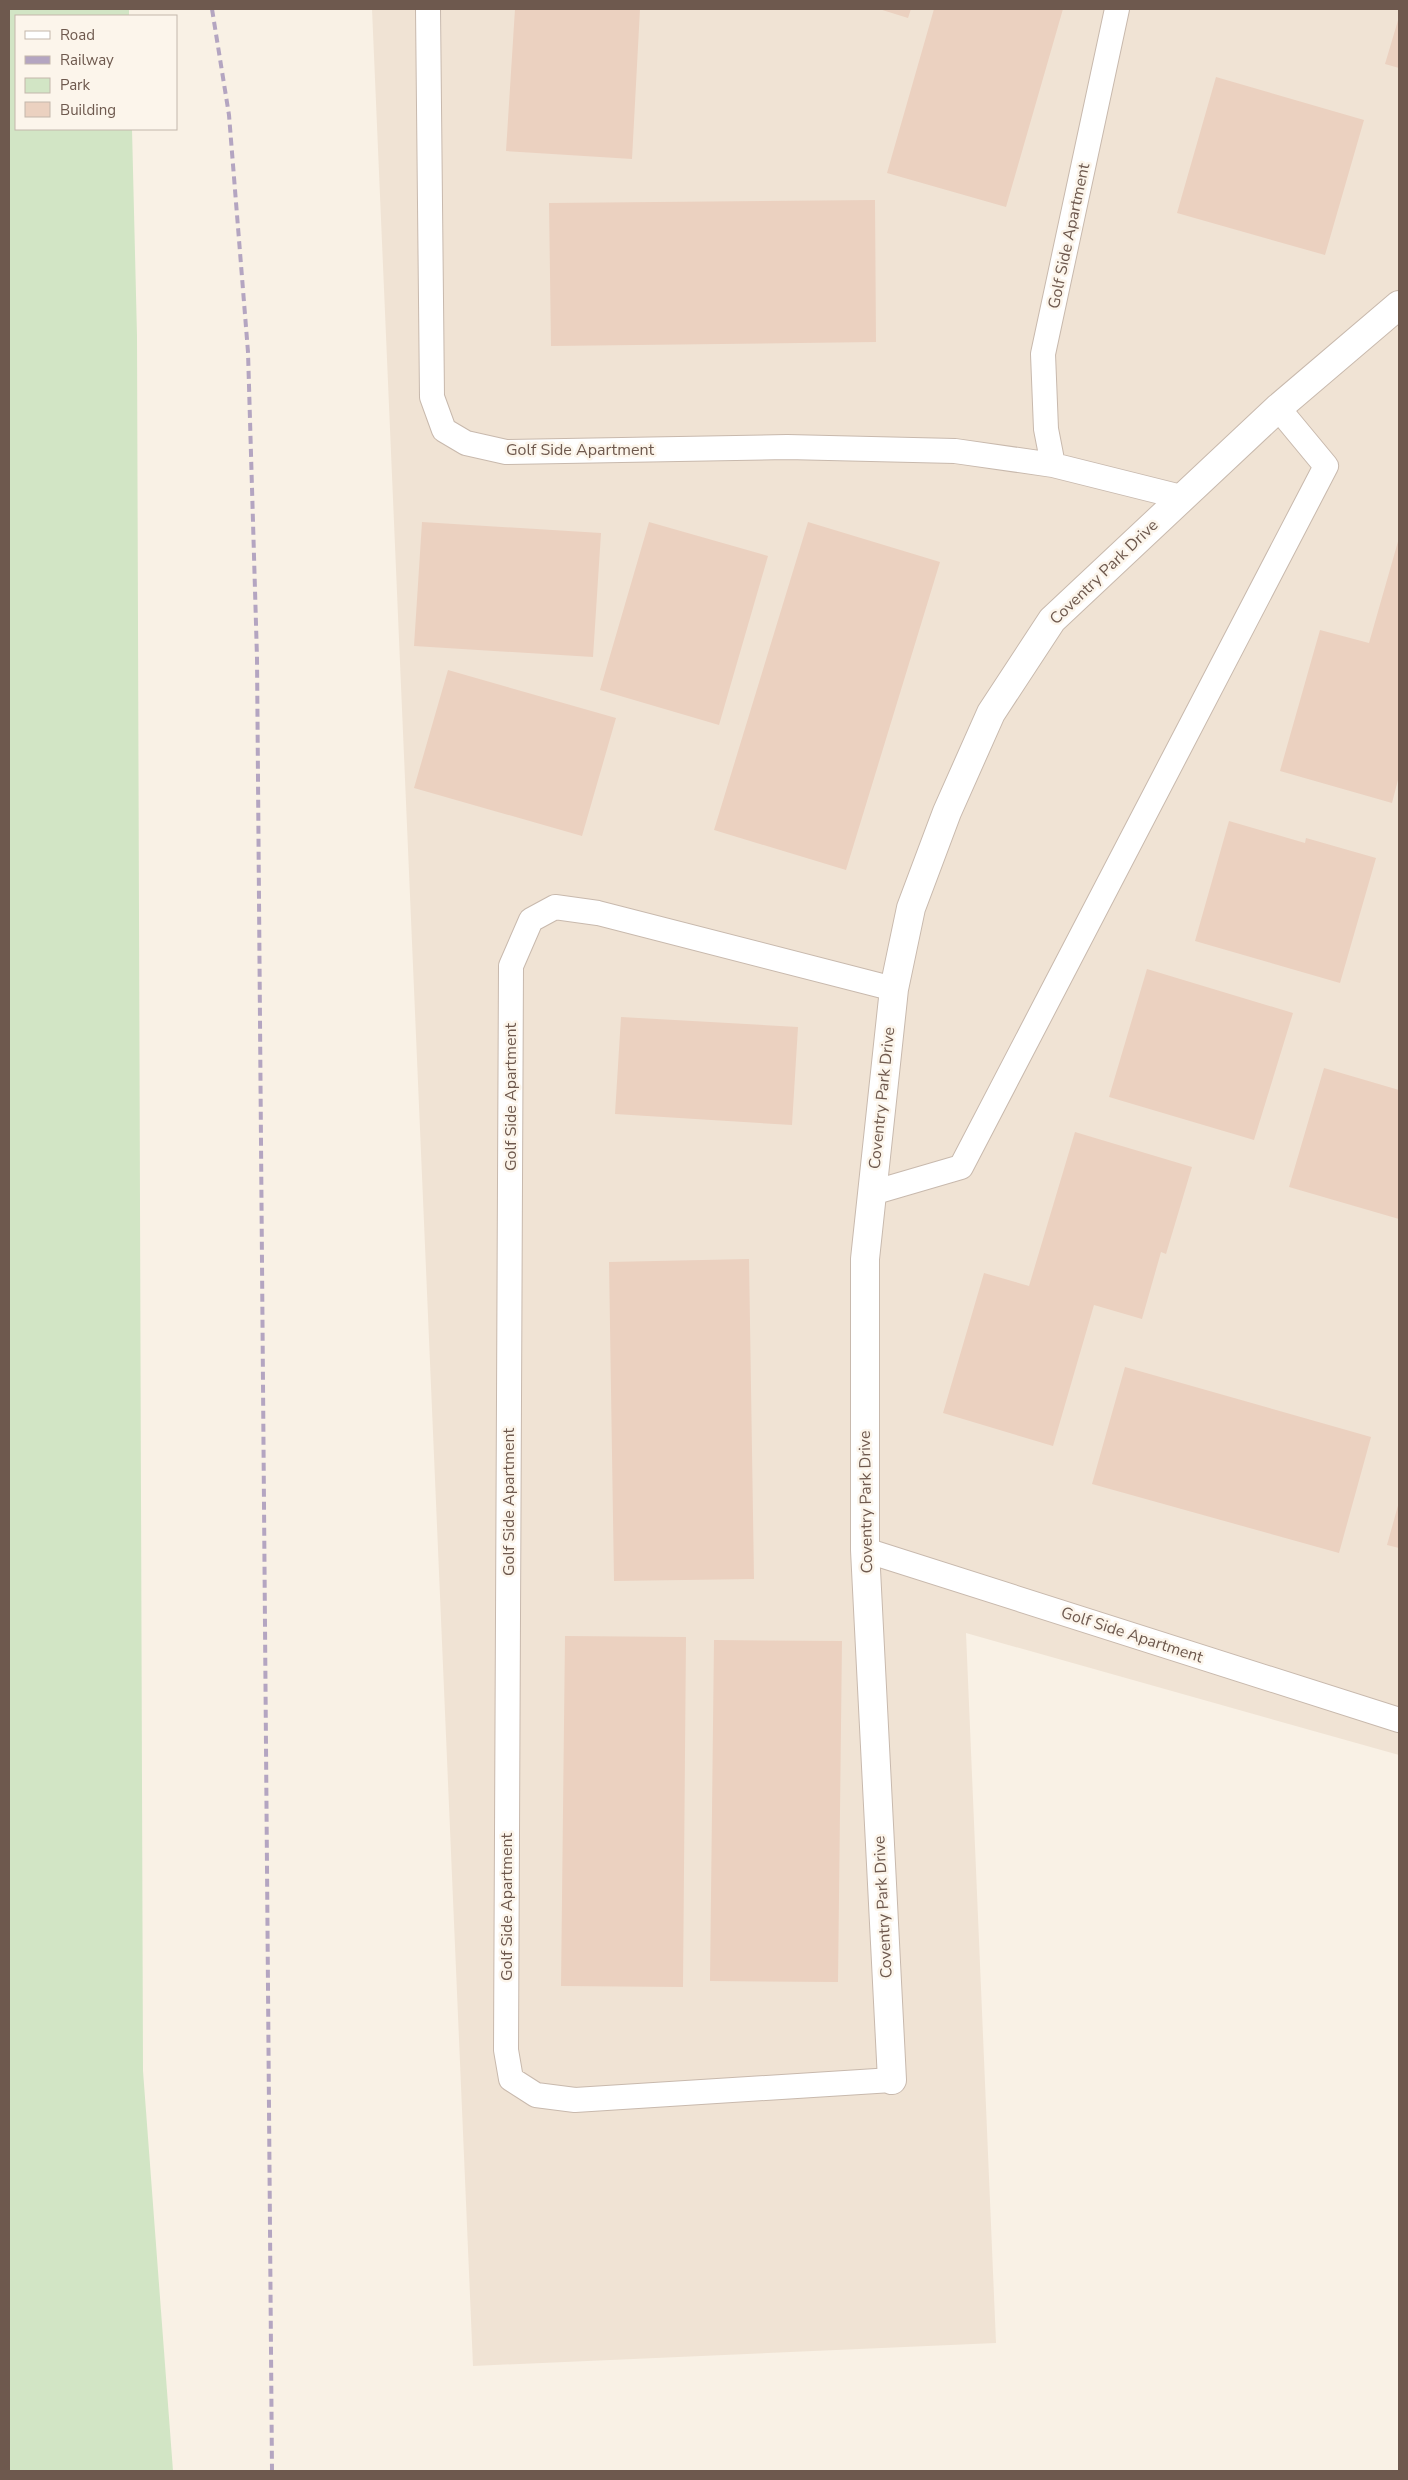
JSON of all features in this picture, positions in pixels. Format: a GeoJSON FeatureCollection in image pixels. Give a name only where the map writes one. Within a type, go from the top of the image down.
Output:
{"type":"FeatureCollection","features":[{"type":"Feature","properties":{"kind":"street","name":"Coventry Park Drive"},"geometry":{"type":"LineString","coordinates":[[892,2080],[865,1550],[865,1258],[894,989],[911,908],[947,812],[991,713],[1052,620],[1278,408],[1399,305]]}},
{"type":"Feature","properties":{"kind":"lane","name":"Golf Side Apartment"},"geometry":{"type":"LineString","coordinates":[[428,9],[432,397],[444,430],[466,443],[506,452],[787,447],[945,451],[1053,465],[1181,497]]}},
{"type":"Feature","properties":{"kind":"lane","name":"Golf Side Apartment"},"geometry":{"type":"LineString","coordinates":[[1053,465],[1046,429],[1043,354],[1117,9]]}},
{"type":"Feature","properties":{"kind":"lane"},"geometry":{"type":"LineString","coordinates":[[872,1192],[961,1167],[1322,474],[1326,466],[1278,408]]}},
{"type":"Feature","properties":{"kind":"lane","name":"Golf Side Apartment"},"geometry":{"type":"LineString","coordinates":[[892,2080],[575,2100],[536,2094],[511,2079],[506,2050],[511,966],[531,920],[556,907],[598,913],[894,989]]}},
{"type":"Feature","properties":{"kind":"lane","name":"Golf Side Apartment"},"geometry":{"type":"LineString","coordinates":[[865,1550],[1399,1720]]}},
{"type":"Feature","properties":{"kind":"shaded area"},"geometry":{"type":"Polygon","coordinates":[[[372,9],[1399,9],[1399,1755],[966,1633],[996,2343],[473,2366],[372,9]]]}},
{"type":"Feature","properties":{"kind":"green space"},"geometry":{"type":"Polygon","coordinates":[[[9,9],[129,9],[129,15],[15,15],[15,130],[132,130],[137,336],[143,2071],[173,2471],[9,2471],[9,9]]]}},
{"type":"Feature","properties":{"kind":"building"},"geometry":{"type":"Polygon","coordinates":[[[515,9],[640,9],[632,159],[506,151],[515,9]]]}},
{"type":"Feature","properties":{"kind":"building"},"geometry":{"type":"Polygon","coordinates":[[[879,9],[911,9],[908,18],[879,9]]]}},
{"type":"Feature","properties":{"kind":"building"},"geometry":{"type":"Polygon","coordinates":[[[934,9],[1063,9],[1006,207],[887,173],[934,9]]]}},
{"type":"Feature","properties":{"kind":"building"},"geometry":{"type":"Polygon","coordinates":[[[1399,17],[1399,68],[1385,64],[1399,17]]]}},
{"type":"Feature","properties":{"kind":"building"},"geometry":{"type":"Polygon","coordinates":[[[1216,77],[1364,120],[1325,255],[1177,213],[1216,77]]]}},
{"type":"Feature","properties":{"kind":"building"},"geometry":{"type":"Polygon","coordinates":[[[875,200],[876,342],[551,346],[549,203],[875,200]]]}},
{"type":"Feature","properties":{"kind":"building"},"geometry":{"type":"Polygon","coordinates":[[[422,522],[601,533],[593,657],[414,646],[422,522]]]}},
{"type":"Feature","properties":{"kind":"building"},"geometry":{"type":"Polygon","coordinates":[[[649,522],[768,556],[719,725],[600,690],[649,522]]]}},
{"type":"Feature","properties":{"kind":"building"},"geometry":{"type":"Polygon","coordinates":[[[808,522],[940,562],[846,870],[714,830],[808,522]]]}},
{"type":"Feature","properties":{"kind":"building"},"geometry":{"type":"Polygon","coordinates":[[[1399,538],[1399,776],[1392,803],[1280,771],[1320,630],[1369,643],[1399,538]]]}},
{"type":"Feature","properties":{"kind":"building"},"geometry":{"type":"Polygon","coordinates":[[[448,670],[616,718],[582,836],[414,788],[448,670]]]}},
{"type":"Feature","properties":{"kind":"building"},"geometry":{"type":"Polygon","coordinates":[[[1229,821],[1305,843],[1306,838],[1376,858],[1340,983],[1195,941],[1229,821]]]}},
{"type":"Feature","properties":{"kind":"building"},"geometry":{"type":"Polygon","coordinates":[[[1147,969],[1293,1013],[1254,1140],[1109,1097],[1147,969]]]}},
{"type":"Feature","properties":{"kind":"building"},"geometry":{"type":"Polygon","coordinates":[[[621,1017],[798,1027],[792,1125],[615,1114],[621,1017]]]}},
{"type":"Feature","properties":{"kind":"building"},"geometry":{"type":"Polygon","coordinates":[[[1324,1068],[1399,1090],[1399,1219],[1289,1187],[1324,1068]]]}},
{"type":"Feature","properties":{"kind":"building"},"geometry":{"type":"Polygon","coordinates":[[[1075,1132],[1192,1167],[1166,1254],[1161,1252],[1142,1319],[1094,1305],[1053,1446],[943,1413],[984,1273],[1029,1286],[1075,1132]]]}},
{"type":"Feature","properties":{"kind":"building"},"geometry":{"type":"Polygon","coordinates":[[[749,1259],[754,1579],[614,1581],[609,1262],[749,1259]]]}},
{"type":"Feature","properties":{"kind":"building"},"geometry":{"type":"Polygon","coordinates":[[[1125,1367],[1371,1437],[1339,1553],[1092,1484],[1125,1367]]]}},
{"type":"Feature","properties":{"kind":"building"},"geometry":{"type":"Polygon","coordinates":[[[1399,1502],[1399,1548],[1387,1545],[1399,1502]]]}},
{"type":"Feature","properties":{"kind":"building"},"geometry":{"type":"Polygon","coordinates":[[[565,1636],[686,1637],[683,1987],[561,1986],[565,1636]]]}},
{"type":"Feature","properties":{"kind":"building"},"geometry":{"type":"Polygon","coordinates":[[[714,1640],[842,1641],[838,1982],[710,1981],[714,1640]]]}},
{"type":"Feature","properties":{"kind":"railway"},"geometry":{"type":"LineString","coordinates":[[212,9],[229,115],[248,352],[257,658],[272,2471]]}}]}
